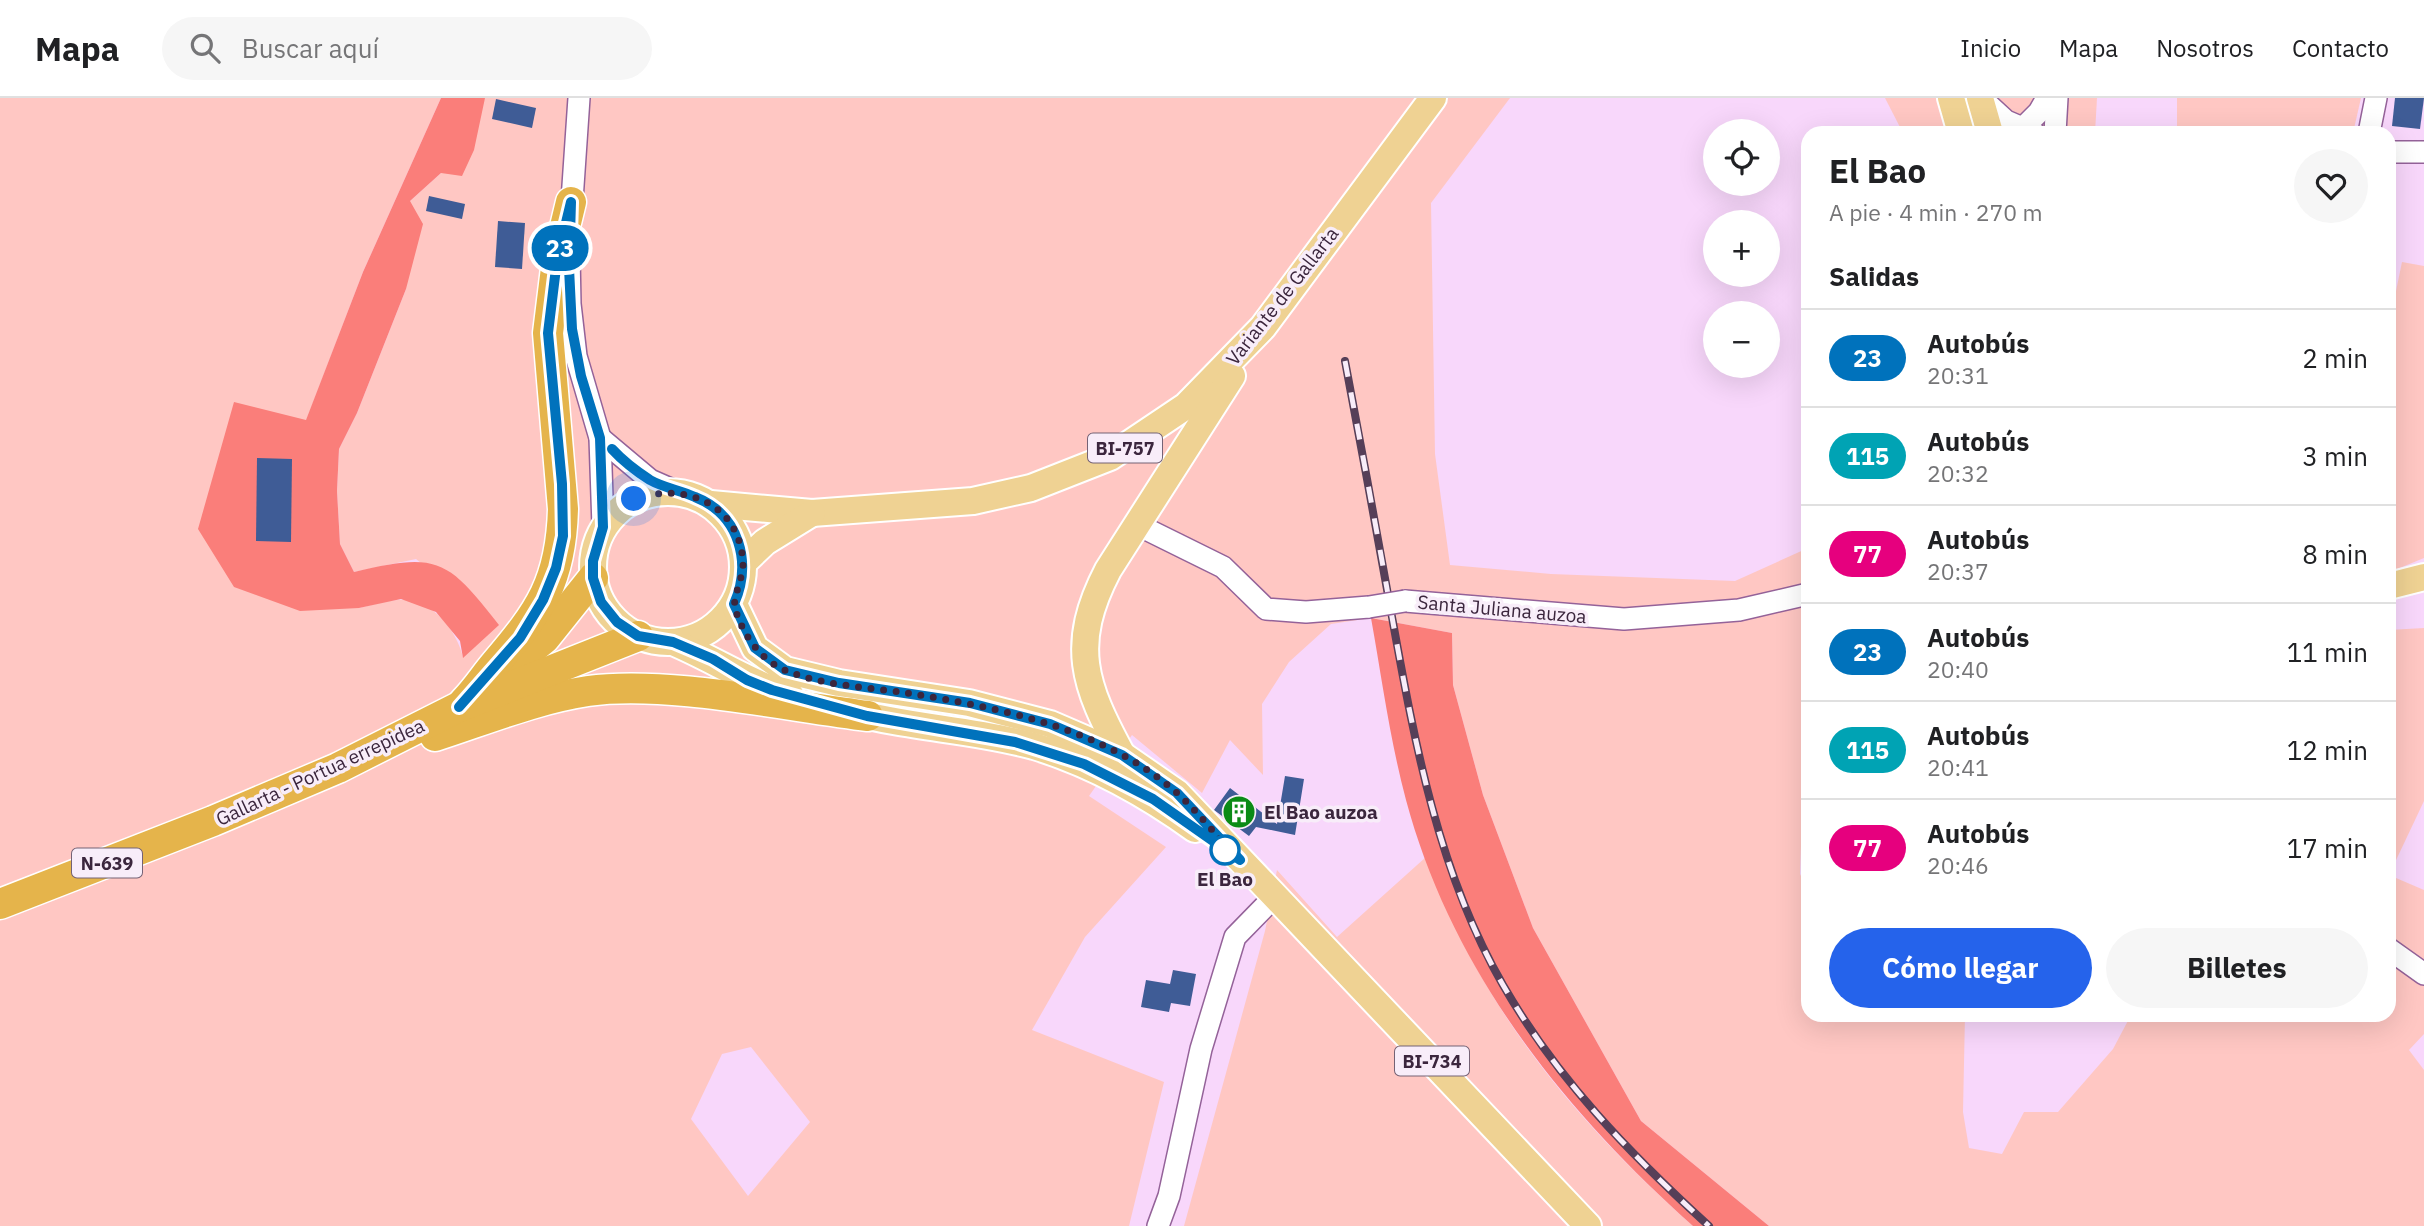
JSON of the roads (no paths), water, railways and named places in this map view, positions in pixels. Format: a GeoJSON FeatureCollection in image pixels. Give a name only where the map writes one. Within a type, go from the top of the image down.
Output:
{"type":"FeatureCollection","features":[{"type":"Feature","properties":{"kind":"highway"},"geometry":{"type":"LineString","coordinates":[[481,685],[492,667],[520,638],[543,600],[556,568],[563,536],[562,484],[548,333],[557,260],[571,202]]}},
{"type":"Feature","properties":{"kind":"highway","name":"N-639"},"geometry":{"type":"LineString","coordinates":[[459,707],[481,685],[519,660],[545,638],[593,578]]}},
{"type":"Feature","properties":{"kind":"highway","name":"Gallarta - Portua errepidea"},"geometry":{"type":"LineString","coordinates":[[0,904],[214,821],[338,768],[459,707],[638,636]]}},
{"type":"Feature","properties":{"kind":"highway"},"geometry":{"type":"LineString","coordinates":[[338,768],[544,700],[590,691],[639,689],[699,694],[867,716]]}},
{"type":"Feature","properties":{"kind":"main road","name":"Variante de Gallarta"},"geometry":{"type":"LineString","coordinates":[[711,505],[812,513],[1000,497],[1075,473],[1142,438],[1186,406],[1263,327],[1433,98]]}},
{"type":"Feature","properties":{"kind":"main road"},"geometry":{"type":"LineString","coordinates":[[1951,98],[1959,126]]}},
{"type":"Feature","properties":{"kind":"main road"},"geometry":{"type":"LineString","coordinates":[[1981,98],[1988,126]]}},
{"type":"Feature","properties":{"kind":"main road"},"geometry":{"type":"LineString","coordinates":[[1122,755],[1100,714],[1085,673],[1085,634],[1092,600],[1108,570],[1263,327]]}},
{"type":"Feature","properties":{"kind":"main road"},"geometry":{"type":"LineString","coordinates":[[674,492],[711,505],[734,530],[743,563],[741,584],[734,604],[708,631],[673,642],[638,636],[608,613],[593,578],[593,561],[603,527],[617,511],[634,499],[654,493],[674,492]]}},
{"type":"Feature","properties":{"kind":"main road","name":"Variante de Gallarta"},"geometry":{"type":"LineString","coordinates":[[743,563],[765,542],[812,513]]}},
{"type":"Feature","properties":{"kind":"main road"},"geometry":{"type":"LineString","coordinates":[[2396,584],[2424,577]]}},
{"type":"Feature","properties":{"kind":"main road","name":"BI-734"},"geometry":{"type":"LineString","coordinates":[[734,604],[755,648],[785,670],[839,683],[970,703],[1050,724],[1122,755],[1177,793],[1588,1226]]}},
{"type":"Feature","properties":{"kind":"main road","name":"BI-734"},"geometry":{"type":"LineString","coordinates":[[673,642],[772,690],[867,716],[998,738],[1084,764],[1153,799],[1240,860]]}},
{"type":"Feature","properties":{"kind":"street"},"geometry":{"type":"LineString","coordinates":[[1963,98],[1972,126]]}},
{"type":"Feature","properties":{"kind":"street"},"geometry":{"type":"LineString","coordinates":[[1981,98],[2006,121],[2016,126]]}},
{"type":"Feature","properties":{"kind":"street"},"geometry":{"type":"LineString","coordinates":[[2028,126],[2047,98]]}},
{"type":"Feature","properties":{"kind":"street"},"geometry":{"type":"LineString","coordinates":[[2055,126],[2057,98]]}},
{"type":"Feature","properties":{"kind":"street"},"geometry":{"type":"LineString","coordinates":[[2370,126],[2376,98]]}},
{"type":"Feature","properties":{"kind":"street"},"geometry":{"type":"LineString","coordinates":[[579,103],[571,202],[569,268],[572,329],[581,376],[600,438],[603,527]]}},
{"type":"Feature","properties":{"kind":"street"},"geometry":{"type":"LineString","coordinates":[[2396,152],[2424,152]]}},
{"type":"Feature","properties":{"kind":"street"},"geometry":{"type":"LineString","coordinates":[[600,438],[623,461],[650,480],[674,492]]}},
{"type":"Feature","properties":{"kind":"street","name":"Santa Juliana auzoa"},"geometry":{"type":"LineString","coordinates":[[1138,525],[1223,567],[1266,609],[1306,612],[1405,601],[1624,620],[1739,610],[1801,596]]}},
{"type":"Feature","properties":{"kind":"street"},"geometry":{"type":"LineString","coordinates":[[1158,1226],[1169,1196],[1201,1049],[1235,937],[1276,895]]}},
{"type":"Feature","properties":{"kind":"street"},"geometry":{"type":"LineString","coordinates":[[2396,954],[2424,974]]}},
{"type":"Feature","properties":{"kind":"railway"},"geometry":{"type":"LineString","coordinates":[[1345,361],[1420,759],[1445,852],[1461,898],[1503,985],[1571,1084],[1623,1143],[1709,1226]]}},
{"type":"Feature","properties":{"kind":"place","name":"El Bao auzoa"},"geometry":{"type":"Point","coordinates":[1239,812]}},
{"type":"Feature","properties":{"kind":"place","name":"El Bao"},"geometry":{"type":"Point","coordinates":[1225,850]}}]}
